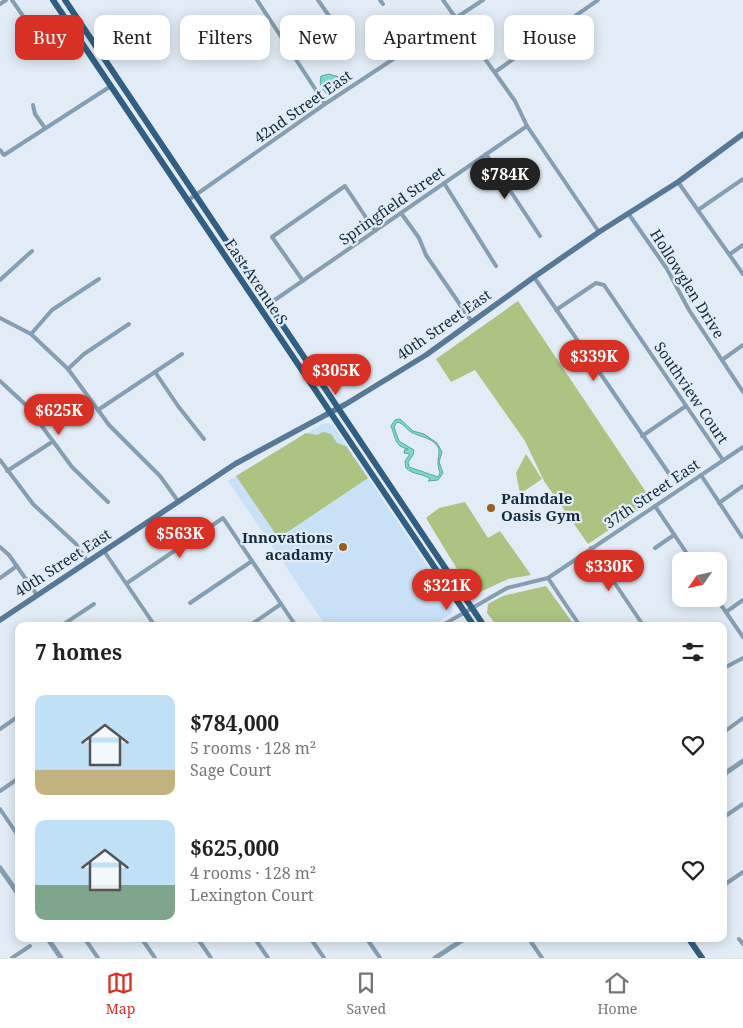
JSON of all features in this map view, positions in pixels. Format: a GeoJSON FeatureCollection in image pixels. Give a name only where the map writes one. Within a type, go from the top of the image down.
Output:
{"type":"FeatureCollection","features":[{"type":"Feature","properties":{"kind":"main road","name":"East Avenue S"},"geometry":{"type":"LineString","coordinates":[[53,0],[471,622]]}},
{"type":"Feature","properties":{"kind":"main road","name":"East Avenue S"},"geometry":{"type":"LineString","coordinates":[[65,0],[339,406],[481,622]]}},
{"type":"Feature","properties":{"kind":"main road","name":"40th Street East"},"geometry":{"type":"LineString","coordinates":[[0,620],[235,464],[412,364],[599,232],[678,182],[743,134]]}},
{"type":"Feature","properties":{"kind":"main road"},"geometry":{"type":"LineString","coordinates":[[691,942],[702,958]]}},
{"type":"Feature","properties":{"kind":"street"},"geometry":{"type":"LineString","coordinates":[[0,4],[6,0]]}},
{"type":"Feature","properties":{"kind":"street"},"geometry":{"type":"LineString","coordinates":[[12,0],[22,15]]}},
{"type":"Feature","properties":{"kind":"street"},"geometry":{"type":"LineString","coordinates":[[257,0],[325,104]]}},
{"type":"Feature","properties":{"kind":"street"},"geometry":{"type":"LineString","coordinates":[[318,0],[328,15]]}},
{"type":"Feature","properties":{"kind":"street"},"geometry":{"type":"LineString","coordinates":[[443,0],[454,15]]}},
{"type":"Feature","properties":{"kind":"street","name":"42nd Street East"},"geometry":{"type":"LineString","coordinates":[[460,15],[483,0]]}},
{"type":"Feature","properties":{"kind":"street"},"geometry":{"type":"LineString","coordinates":[[495,72],[598,0]]}},
{"type":"Feature","properties":{"kind":"street","name":"42nd Street East"},"geometry":{"type":"LineString","coordinates":[[187,201],[325,104],[392,60]]}},
{"type":"Feature","properties":{"kind":"street"},"geometry":{"type":"LineString","coordinates":[[486,60],[515,101],[527,126],[599,232]]}},
{"type":"Feature","properties":{"kind":"street"},"geometry":{"type":"LineString","coordinates":[[0,150],[4,155],[112,86]]}},
{"type":"Feature","properties":{"kind":"street"},"geometry":{"type":"LineString","coordinates":[[33,104],[35,114],[45,128]]}},
{"type":"Feature","properties":{"kind":"street","name":"Springfield Street"},"geometry":{"type":"LineString","coordinates":[[269,304],[527,126]]}},
{"type":"Feature","properties":{"kind":"street"},"geometry":{"type":"LineString","coordinates":[[486,154],[540,236]]}},
{"type":"Feature","properties":{"kind":"street"},"geometry":{"type":"LineString","coordinates":[[698,210],[743,179]]}},
{"type":"Feature","properties":{"kind":"street"},"geometry":{"type":"LineString","coordinates":[[678,182],[743,274]]}},
{"type":"Feature","properties":{"kind":"street"},"geometry":{"type":"LineString","coordinates":[[444,183],[496,266]]}},
{"type":"Feature","properties":{"kind":"street"},"geometry":{"type":"LineString","coordinates":[[303,281],[272,237],[345,186],[375,231]]}},
{"type":"Feature","properties":{"kind":"street"},"geometry":{"type":"LineString","coordinates":[[401,213],[419,238],[426,255],[472,322]]}},
{"type":"Feature","properties":{"kind":"street","name":"Hollowglen Drive"},"geometry":{"type":"LineString","coordinates":[[628,213],[667,269],[689,310],[743,392]]}},
{"type":"Feature","properties":{"kind":"street"},"geometry":{"type":"LineString","coordinates":[[730,254],[743,245]]}},
{"type":"Feature","properties":{"kind":"street"},"geometry":{"type":"LineString","coordinates":[[0,280],[32,251]]}},
{"type":"Feature","properties":{"kind":"street"},"geometry":{"type":"LineString","coordinates":[[534,277],[670,475]]}},
{"type":"Feature","properties":{"kind":"street"},"geometry":{"type":"LineString","coordinates":[[31,334],[52,310],[99,279]]}},
{"type":"Feature","properties":{"kind":"street","name":"Southview Court"},"geometry":{"type":"LineString","coordinates":[[556,310],[596,283],[604,285],[723,460]]}},
{"type":"Feature","properties":{"kind":"street"},"geometry":{"type":"LineString","coordinates":[[0,318],[31,334],[68,369],[109,425],[160,476],[178,501]]}},
{"type":"Feature","properties":{"kind":"street"},"geometry":{"type":"LineString","coordinates":[[68,369],[84,354],[129,324]]}},
{"type":"Feature","properties":{"kind":"street"},"geometry":{"type":"LineString","coordinates":[[722,360],[743,345]]}},
{"type":"Feature","properties":{"kind":"street"},"geometry":{"type":"LineString","coordinates":[[98,410],[182,354]]}},
{"type":"Feature","properties":{"kind":"street"},"geometry":{"type":"LineString","coordinates":[[155,372],[178,406],[204,439]]}},
{"type":"Feature","properties":{"kind":"street"},"geometry":{"type":"LineString","coordinates":[[0,381],[27,406],[72,467],[108,502]]}},
{"type":"Feature","properties":{"kind":"street"},"geometry":{"type":"LineString","coordinates":[[642,436],[686,406]]}},
{"type":"Feature","properties":{"kind":"street"},"geometry":{"type":"LineString","coordinates":[[8,471],[52,442]]}},
{"type":"Feature","properties":{"kind":"street","name":"37th Street East"},"geometry":{"type":"LineString","coordinates":[[447,622],[507,588],[548,578],[743,447]]}},
{"type":"Feature","properties":{"kind":"street"},"geometry":{"type":"LineString","coordinates":[[0,460],[33,504],[76,544],[88,562]]}},
{"type":"Feature","properties":{"kind":"street"},"geometry":{"type":"LineString","coordinates":[[701,475],[742,537]]}},
{"type":"Feature","properties":{"kind":"street"},"geometry":{"type":"LineString","coordinates":[[719,503],[743,486]]}},
{"type":"Feature","properties":{"kind":"street"},"geometry":{"type":"LineString","coordinates":[[655,506],[686,552]]}},
{"type":"Feature","properties":{"kind":"street"},"geometry":{"type":"LineString","coordinates":[[126,583],[223,518],[293,622]]}},
{"type":"Feature","properties":{"kind":"street"},"geometry":{"type":"LineString","coordinates":[[655,548],[674,535]]}},
{"type":"Feature","properties":{"kind":"street"},"geometry":{"type":"LineString","coordinates":[[0,547],[18,566],[37,595]]}},
{"type":"Feature","properties":{"kind":"street"},"geometry":{"type":"LineString","coordinates":[[592,548],[641,622]]}},
{"type":"Feature","properties":{"kind":"street"},"geometry":{"type":"LineString","coordinates":[[104,551],[152,622]]}},
{"type":"Feature","properties":{"kind":"street"},"geometry":{"type":"LineString","coordinates":[[190,603],[252,561]]}},
{"type":"Feature","properties":{"kind":"street"},"geometry":{"type":"LineString","coordinates":[[0,578],[18,566]]}},
{"type":"Feature","properties":{"kind":"street"},"geometry":{"type":"LineString","coordinates":[[548,578],[577,622]]}},
{"type":"Feature","properties":{"kind":"street"},"geometry":{"type":"LineString","coordinates":[[726,612],[743,600]]}},
{"type":"Feature","properties":{"kind":"street"},"geometry":{"type":"LineString","coordinates":[[67,622],[94,604]]}},
{"type":"Feature","properties":{"kind":"street"},"geometry":{"type":"LineString","coordinates":[[255,622],[281,604]]}},
{"type":"Feature","properties":{"kind":"street"},"geometry":{"type":"LineString","coordinates":[[723,608],[743,637]]}},
{"type":"Feature","properties":{"kind":"street"},"geometry":{"type":"LineString","coordinates":[[727,666],[743,658]]}},
{"type":"Feature","properties":{"kind":"street"},"geometry":{"type":"LineString","coordinates":[[727,730],[743,718]]}},
{"type":"Feature","properties":{"kind":"street"},"geometry":{"type":"LineString","coordinates":[[0,729],[15,719]]}},
{"type":"Feature","properties":{"kind":"street"},"geometry":{"type":"LineString","coordinates":[[727,772],[743,761]]}},
{"type":"Feature","properties":{"kind":"street"},"geometry":{"type":"LineString","coordinates":[[0,791],[15,781]]}},
{"type":"Feature","properties":{"kind":"street"},"geometry":{"type":"LineString","coordinates":[[727,815],[743,804]]}},
{"type":"Feature","properties":{"kind":"street"},"geometry":{"type":"LineString","coordinates":[[0,809],[15,831]]}},
{"type":"Feature","properties":{"kind":"street"},"geometry":{"type":"LineString","coordinates":[[0,868],[15,889]]}},
{"type":"Feature","properties":{"kind":"street"},"geometry":{"type":"LineString","coordinates":[[727,883],[743,872]]}},
{"type":"Feature","properties":{"kind":"street"},"geometry":{"type":"LineString","coordinates":[[739,939],[743,944]]}},
{"type":"Feature","properties":{"kind":"street"},"geometry":{"type":"LineString","coordinates":[[50,942],[61,958]]}},
{"type":"Feature","properties":{"kind":"street"},"geometry":{"type":"LineString","coordinates":[[87,942],[98,958]]}},
{"type":"Feature","properties":{"kind":"street"},"geometry":{"type":"LineString","coordinates":[[144,942],[155,958]]}},
{"type":"Feature","properties":{"kind":"street"},"geometry":{"type":"LineString","coordinates":[[200,942],[211,958]]}},
{"type":"Feature","properties":{"kind":"street"},"geometry":{"type":"LineString","coordinates":[[257,942],[268,958]]}},
{"type":"Feature","properties":{"kind":"street"},"geometry":{"type":"LineString","coordinates":[[313,942],[324,958]]}},
{"type":"Feature","properties":{"kind":"street"},"geometry":{"type":"LineString","coordinates":[[369,942],[380,958]]}},
{"type":"Feature","properties":{"kind":"street"},"geometry":{"type":"LineString","coordinates":[[434,958],[459,942]]}},
{"type":"Feature","properties":{"kind":"street"},"geometry":{"type":"LineString","coordinates":[[531,942],[542,958]]}},
{"type":"Feature","properties":{"kind":"street"},"geometry":{"type":"LineString","coordinates":[[12,958],[30,946]]}},
{"type":"Feature","properties":{"kind":"shaded area"},"geometry":{"type":"Polygon","coordinates":[[[329,74],[339,77],[342,84],[327,94],[321,86],[320,79],[321,76],[329,74]]]}},
{"type":"Feature","properties":{"kind":"shaded area"},"geometry":{"type":"Polygon","coordinates":[[[518,301],[652,501],[588,544],[544,481],[525,441],[475,370],[451,382],[436,359],[518,301]]]}},
{"type":"Feature","properties":{"kind":"shaded area"},"geometry":{"type":"Polygon","coordinates":[[[400,419],[413,431],[424,434],[437,443],[442,452],[439,462],[443,473],[438,480],[428,481],[430,479],[427,477],[406,468],[405,461],[410,454],[404,453],[405,449],[408,449],[400,446],[396,441],[391,426],[395,420],[400,419]],[[397,422],[394,427],[399,441],[414,450],[408,462],[409,467],[438,477],[440,473],[439,453],[436,445],[429,439],[411,432],[397,422]]]}},
{"type":"Feature","properties":{"kind":"shaded area","name":"Innovations acadamy"},"geometry":{"type":"Polygon","coordinates":[[[324,423],[332,424],[453,605],[452,613],[438,622],[323,622],[228,481],[324,423]]]}},
{"type":"Feature","properties":{"kind":"shaded area"},"geometry":{"type":"Polygon","coordinates":[[[323,432],[331,434],[337,443],[346,446],[368,478],[280,537],[277,536],[236,476],[306,433],[317,435],[323,432]]]}},
{"type":"Feature","properties":{"kind":"shaded area"},"geometry":{"type":"Polygon","coordinates":[[[526,454],[542,479],[520,494],[516,473],[526,454]]]}},
{"type":"Feature","properties":{"kind":"shaded area"},"geometry":{"type":"Polygon","coordinates":[[[465,502],[488,538],[500,531],[531,575],[508,579],[476,594],[471,592],[426,518],[439,508],[465,502]]]}},
{"type":"Feature","properties":{"kind":"shaded area"},"geometry":{"type":"Polygon","coordinates":[[[546,586],[572,622],[494,622],[487,613],[488,604],[503,596],[546,586]]]}},
{"type":"Feature","properties":{"kind":"place","name":"Palmdale Oasis Gym"},"geometry":{"type":"Point","coordinates":[491,508]}},
{"type":"Feature","properties":{"kind":"place","name":"Innovations acadamy"},"geometry":{"type":"Point","coordinates":[343,547]}}]}
